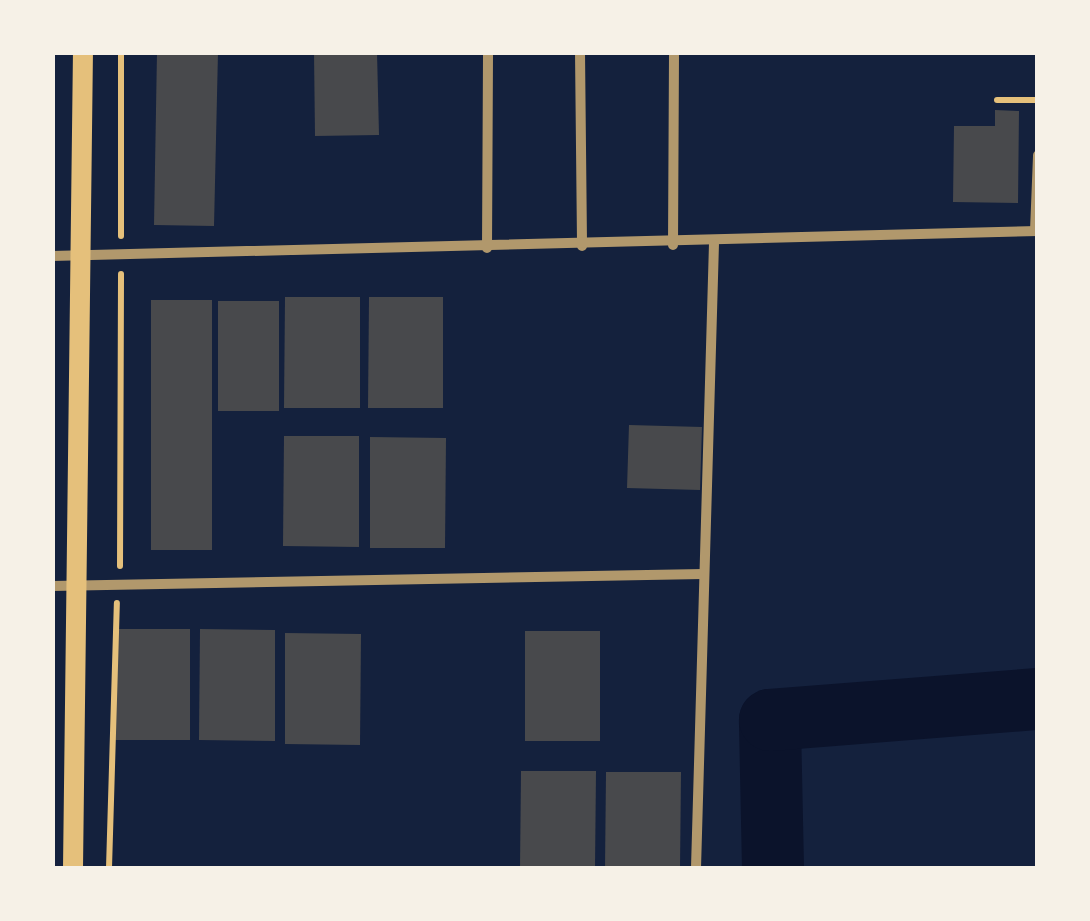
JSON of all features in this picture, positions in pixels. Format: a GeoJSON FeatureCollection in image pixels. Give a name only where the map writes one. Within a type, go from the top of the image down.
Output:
{"type":"FeatureCollection","features":[{"type":"Feature","properties":{"kind":"main road"},"geometry":{"type":"LineString","coordinates":[[73,868],[80,586],[83,52]]}},
{"type":"Feature","properties":{"kind":"street"},"geometry":{"type":"LineString","coordinates":[[486,248],[488,52]]}},
{"type":"Feature","properties":{"kind":"street"},"geometry":{"type":"LineString","coordinates":[[580,52],[582,246]]}},
{"type":"Feature","properties":{"kind":"street"},"geometry":{"type":"LineString","coordinates":[[673,245],[674,52]]}},
{"type":"Feature","properties":{"kind":"street"},"geometry":{"type":"LineString","coordinates":[[52,256],[714,244],[1036,231],[1038,155]]}},
{"type":"Feature","properties":{"kind":"street"},"geometry":{"type":"LineString","coordinates":[[696,868],[714,244]]}},
{"type":"Feature","properties":{"kind":"street"},"geometry":{"type":"LineString","coordinates":[[52,586],[703,574]]}},
{"type":"Feature","properties":{"kind":"path"},"geometry":{"type":"LineString","coordinates":[[109,868],[118,587],[121,52]]}},
{"type":"Feature","properties":{"kind":"path"},"geometry":{"type":"LineString","coordinates":[[997,100],[1038,100]]}},
{"type":"Feature","properties":{"kind":"building"},"geometry":{"type":"Polygon","coordinates":[[[157,52],[218,52],[214,226],[154,225],[157,52]]]}},
{"type":"Feature","properties":{"kind":"building"},"geometry":{"type":"Polygon","coordinates":[[[314,52],[377,52],[379,135],[315,136],[314,52]]]}},
{"type":"Feature","properties":{"kind":"building"},"geometry":{"type":"Polygon","coordinates":[[[995,110],[1019,111],[1018,203],[953,202],[954,126],[995,126],[995,110]]]}},
{"type":"Feature","properties":{"kind":"building"},"geometry":{"type":"Polygon","coordinates":[[[285,297],[360,297],[360,408],[284,408],[285,297]]]}},
{"type":"Feature","properties":{"kind":"building"},"geometry":{"type":"Polygon","coordinates":[[[369,297],[443,297],[443,408],[368,408],[369,297]]]}},
{"type":"Feature","properties":{"kind":"building"},"geometry":{"type":"Polygon","coordinates":[[[151,300],[212,300],[212,550],[151,550],[151,300]]]}},
{"type":"Feature","properties":{"kind":"building"},"geometry":{"type":"Polygon","coordinates":[[[218,301],[279,301],[279,411],[218,411],[218,301]]]}},
{"type":"Feature","properties":{"kind":"building"},"geometry":{"type":"Polygon","coordinates":[[[629,425],[702,427],[700,490],[627,488],[629,425]]]}},
{"type":"Feature","properties":{"kind":"building"},"geometry":{"type":"Polygon","coordinates":[[[284,436],[359,436],[359,547],[283,546],[284,436]]]}},
{"type":"Feature","properties":{"kind":"building"},"geometry":{"type":"Polygon","coordinates":[[[370,437],[446,438],[445,548],[370,548],[370,437]]]}},
{"type":"Feature","properties":{"kind":"building"},"geometry":{"type":"Polygon","coordinates":[[[115,629],[190,629],[190,740],[115,740],[115,629]]]}},
{"type":"Feature","properties":{"kind":"building"},"geometry":{"type":"Polygon","coordinates":[[[200,629],[275,630],[275,741],[199,740],[200,629]]]}},
{"type":"Feature","properties":{"kind":"building"},"geometry":{"type":"Polygon","coordinates":[[[525,631],[600,631],[600,741],[525,741],[525,631]]]}},
{"type":"Feature","properties":{"kind":"building"},"geometry":{"type":"Polygon","coordinates":[[[285,633],[361,634],[360,745],[285,744],[285,633]]]}},
{"type":"Feature","properties":{"kind":"building"},"geometry":{"type":"Polygon","coordinates":[[[521,771],[596,771],[595,868],[520,868],[521,771]]]}},
{"type":"Feature","properties":{"kind":"building"},"geometry":{"type":"Polygon","coordinates":[[[606,772],[681,772],[680,868],[605,868],[606,772]]]}},
{"type":"Feature","properties":{"kind":"waterway"},"geometry":{"type":"LineString","coordinates":[[773,868],[770,720],[1038,699]]}}]}
